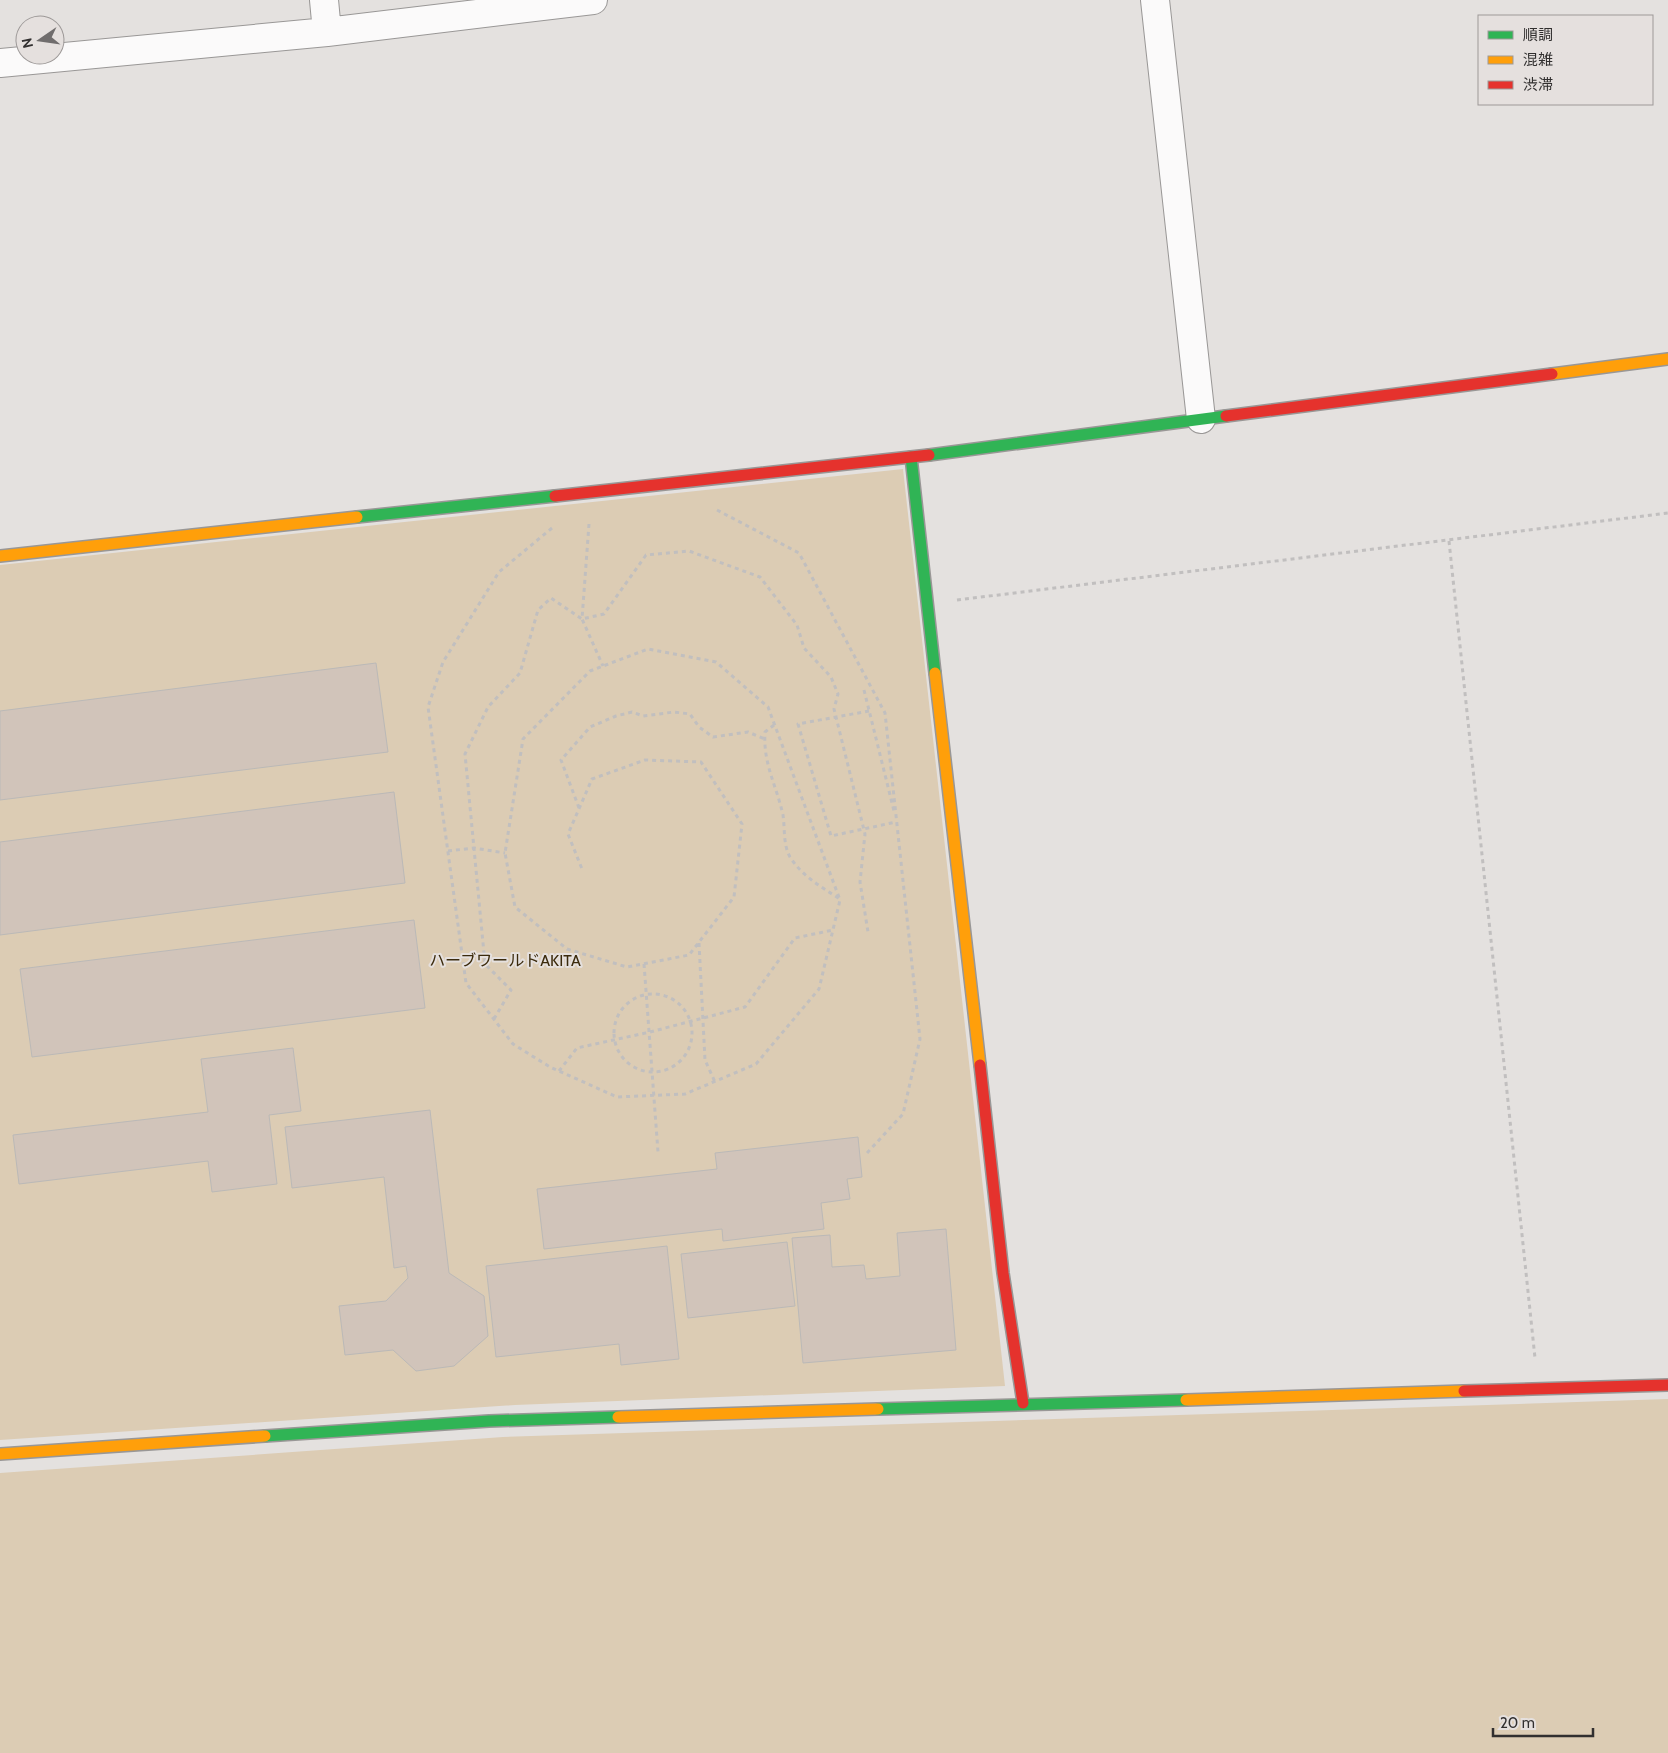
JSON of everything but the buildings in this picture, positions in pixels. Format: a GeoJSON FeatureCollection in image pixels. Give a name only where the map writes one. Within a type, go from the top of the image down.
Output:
{"type":"FeatureCollection","features":[{"type":"Feature","properties":{"kind":"street"},"geometry":{"type":"LineString","coordinates":[[324,0],[327,32]]}},
{"type":"Feature","properties":{"kind":"street"},"geometry":{"type":"LineString","coordinates":[[0,63],[327,32],[593,0]]}},
{"type":"Feature","properties":{"kind":"street"},"geometry":{"type":"LineString","coordinates":[[1155,0],[1201,419]]}},
{"type":"Feature","properties":{"kind":"street"},"geometry":{"type":"LineString","coordinates":[[0,556],[911,456],[1668,359]]}},
{"type":"Feature","properties":{"kind":"street"},"geometry":{"type":"LineString","coordinates":[[911,456],[1003,1273],[1023,1403]]}},
{"type":"Feature","properties":{"kind":"street"},"geometry":{"type":"LineString","coordinates":[[0,1454],[489,1421],[1023,1403],[1668,1385]]}},
{"type":"Feature","properties":{"kind":"path"},"geometry":{"type":"LineString","coordinates":[[708,509],[717,510],[800,553],[885,713],[920,1039],[903,1114],[867,1153]]}},
{"type":"Feature","properties":{"kind":"path"},"geometry":{"type":"LineString","coordinates":[[929,603],[1668,513]]}},
{"type":"Feature","properties":{"kind":"path"},"geometry":{"type":"LineString","coordinates":[[589,517],[582,619],[603,666]]}},
{"type":"Feature","properties":{"kind":"path"},"geometry":{"type":"LineString","coordinates":[[555,524],[499,572],[443,662],[428,707],[466,983],[513,1044],[559,1071],[617,1097],[685,1094],[756,1064],[819,989],[840,900],[768,707],[716,662],[648,649],[590,671],[523,739],[505,852],[514,907],[567,949],[627,967],[689,955],[734,897],[742,824],[701,762],[646,760],[592,780],[568,834],[582,869]]}},
{"type":"Feature","properties":{"kind":"path"},"geometry":{"type":"LineString","coordinates":[[1449,541],[1538,1388]]}},
{"type":"Feature","properties":{"kind":"path"},"geometry":{"type":"LineString","coordinates":[[494,1019],[511,990],[485,964],[465,754],[488,707],[520,673],[538,610],[551,598],[582,619],[604,614],[646,555],[689,551],[760,577],[798,625],[804,648],[832,677],[838,694],[834,709],[864,829],[860,882],[868,932]]}},
{"type":"Feature","properties":{"kind":"path"},"geometry":{"type":"LineString","coordinates":[[864,690],[897,824]]}},
{"type":"Feature","properties":{"kind":"path"},"geometry":{"type":"LineString","coordinates":[[869,711],[798,724],[831,836],[897,824]]}},
{"type":"Feature","properties":{"kind":"path"},"geometry":{"type":"LineString","coordinates":[[579,809],[561,760],[590,727],[616,716],[632,712],[643,716],[674,712],[690,714],[699,727],[713,737],[748,732],[765,739]]}},
{"type":"Feature","properties":{"kind":"path"},"geometry":{"type":"LineString","coordinates":[[774,725],[765,732],[767,767],[783,815],[789,856],[807,878],[840,900]]}},
{"type":"Feature","properties":{"kind":"path"},"geometry":{"type":"LineString","coordinates":[[448,851],[474,848],[505,852]]}},
{"type":"Feature","properties":{"kind":"path"},"geometry":{"type":"LineString","coordinates":[[559,1071],[577,1048],[745,1008],[795,938],[833,930]]}},
{"type":"Feature","properties":{"kind":"path"},"geometry":{"type":"LineString","coordinates":[[699,942],[701,1018],[705,1060],[714,1082]]}},
{"type":"Feature","properties":{"kind":"path"},"geometry":{"type":"LineString","coordinates":[[644,964],[658,1152]]}},
{"type":"Feature","properties":{"kind":"path"},"geometry":{"type":"LineString","coordinates":[[654,993],[666,996],[677,1002],[686,1012],[690,1021],[692,1037],[688,1050],[675,1065],[657,1072],[643,1071],[631,1065],[622,1057],[614,1040],[615,1020],[630,1000],[641,995],[654,993]]}},
{"type":"Feature","properties":{"kind":"green space","name":"ハーブワールドAKITA"},"geometry":{"type":"Polygon","coordinates":[[[903,469],[1005,1386],[515,1405],[0,1440],[0,565],[903,469]]]}},
{"type":"Feature","properties":{"kind":"green space"},"geometry":{"type":"Polygon","coordinates":[[[1668,1399],[1668,1753],[0,1753],[0,1473],[503,1437],[1668,1399]]]}},
{"type":"Feature","properties":{"kind":"traffic: fast"},"geometry":{"type":"LineString","coordinates":[[929,455],[1226,416]]}},
{"type":"Feature","properties":{"kind":"traffic: fast"},"geometry":{"type":"LineString","coordinates":[[911,457],[935,673]]}},
{"type":"Feature","properties":{"kind":"traffic: fast"},"geometry":{"type":"LineString","coordinates":[[357,517],[555,496]]}},
{"type":"Feature","properties":{"kind":"traffic: fast"},"geometry":{"type":"LineString","coordinates":[[878,1409],[1186,1400]]}},
{"type":"Feature","properties":{"kind":"traffic: fast"},"geometry":{"type":"LineString","coordinates":[[265,1436],[489,1421],[618,1417]]}},
{"type":"Feature","properties":{"kind":"traffic: slow"},"geometry":{"type":"LineString","coordinates":[[1552,374],[1668,359]]}},
{"type":"Feature","properties":{"kind":"traffic: slow"},"geometry":{"type":"LineString","coordinates":[[0,556],[357,517]]}},
{"type":"Feature","properties":{"kind":"traffic: slow"},"geometry":{"type":"LineString","coordinates":[[935,673],[980,1065]]}},
{"type":"Feature","properties":{"kind":"traffic: slow"},"geometry":{"type":"LineString","coordinates":[[1186,1400],[1464,1391]]}},
{"type":"Feature","properties":{"kind":"traffic: slow"},"geometry":{"type":"LineString","coordinates":[[618,1417],[878,1409]]}},
{"type":"Feature","properties":{"kind":"traffic: slow"},"geometry":{"type":"LineString","coordinates":[[0,1454],[265,1436]]}},
{"type":"Feature","properties":{"kind":"traffic: jam"},"geometry":{"type":"LineString","coordinates":[[1226,416],[1552,374]]}},
{"type":"Feature","properties":{"kind":"traffic: jam"},"geometry":{"type":"LineString","coordinates":[[555,496],[929,455]]}},
{"type":"Feature","properties":{"kind":"traffic: jam"},"geometry":{"type":"LineString","coordinates":[[980,1065],[1003,1273],[1023,1403]]}},
{"type":"Feature","properties":{"kind":"traffic: jam"},"geometry":{"type":"LineString","coordinates":[[1464,1391],[1668,1385]]}}]}
